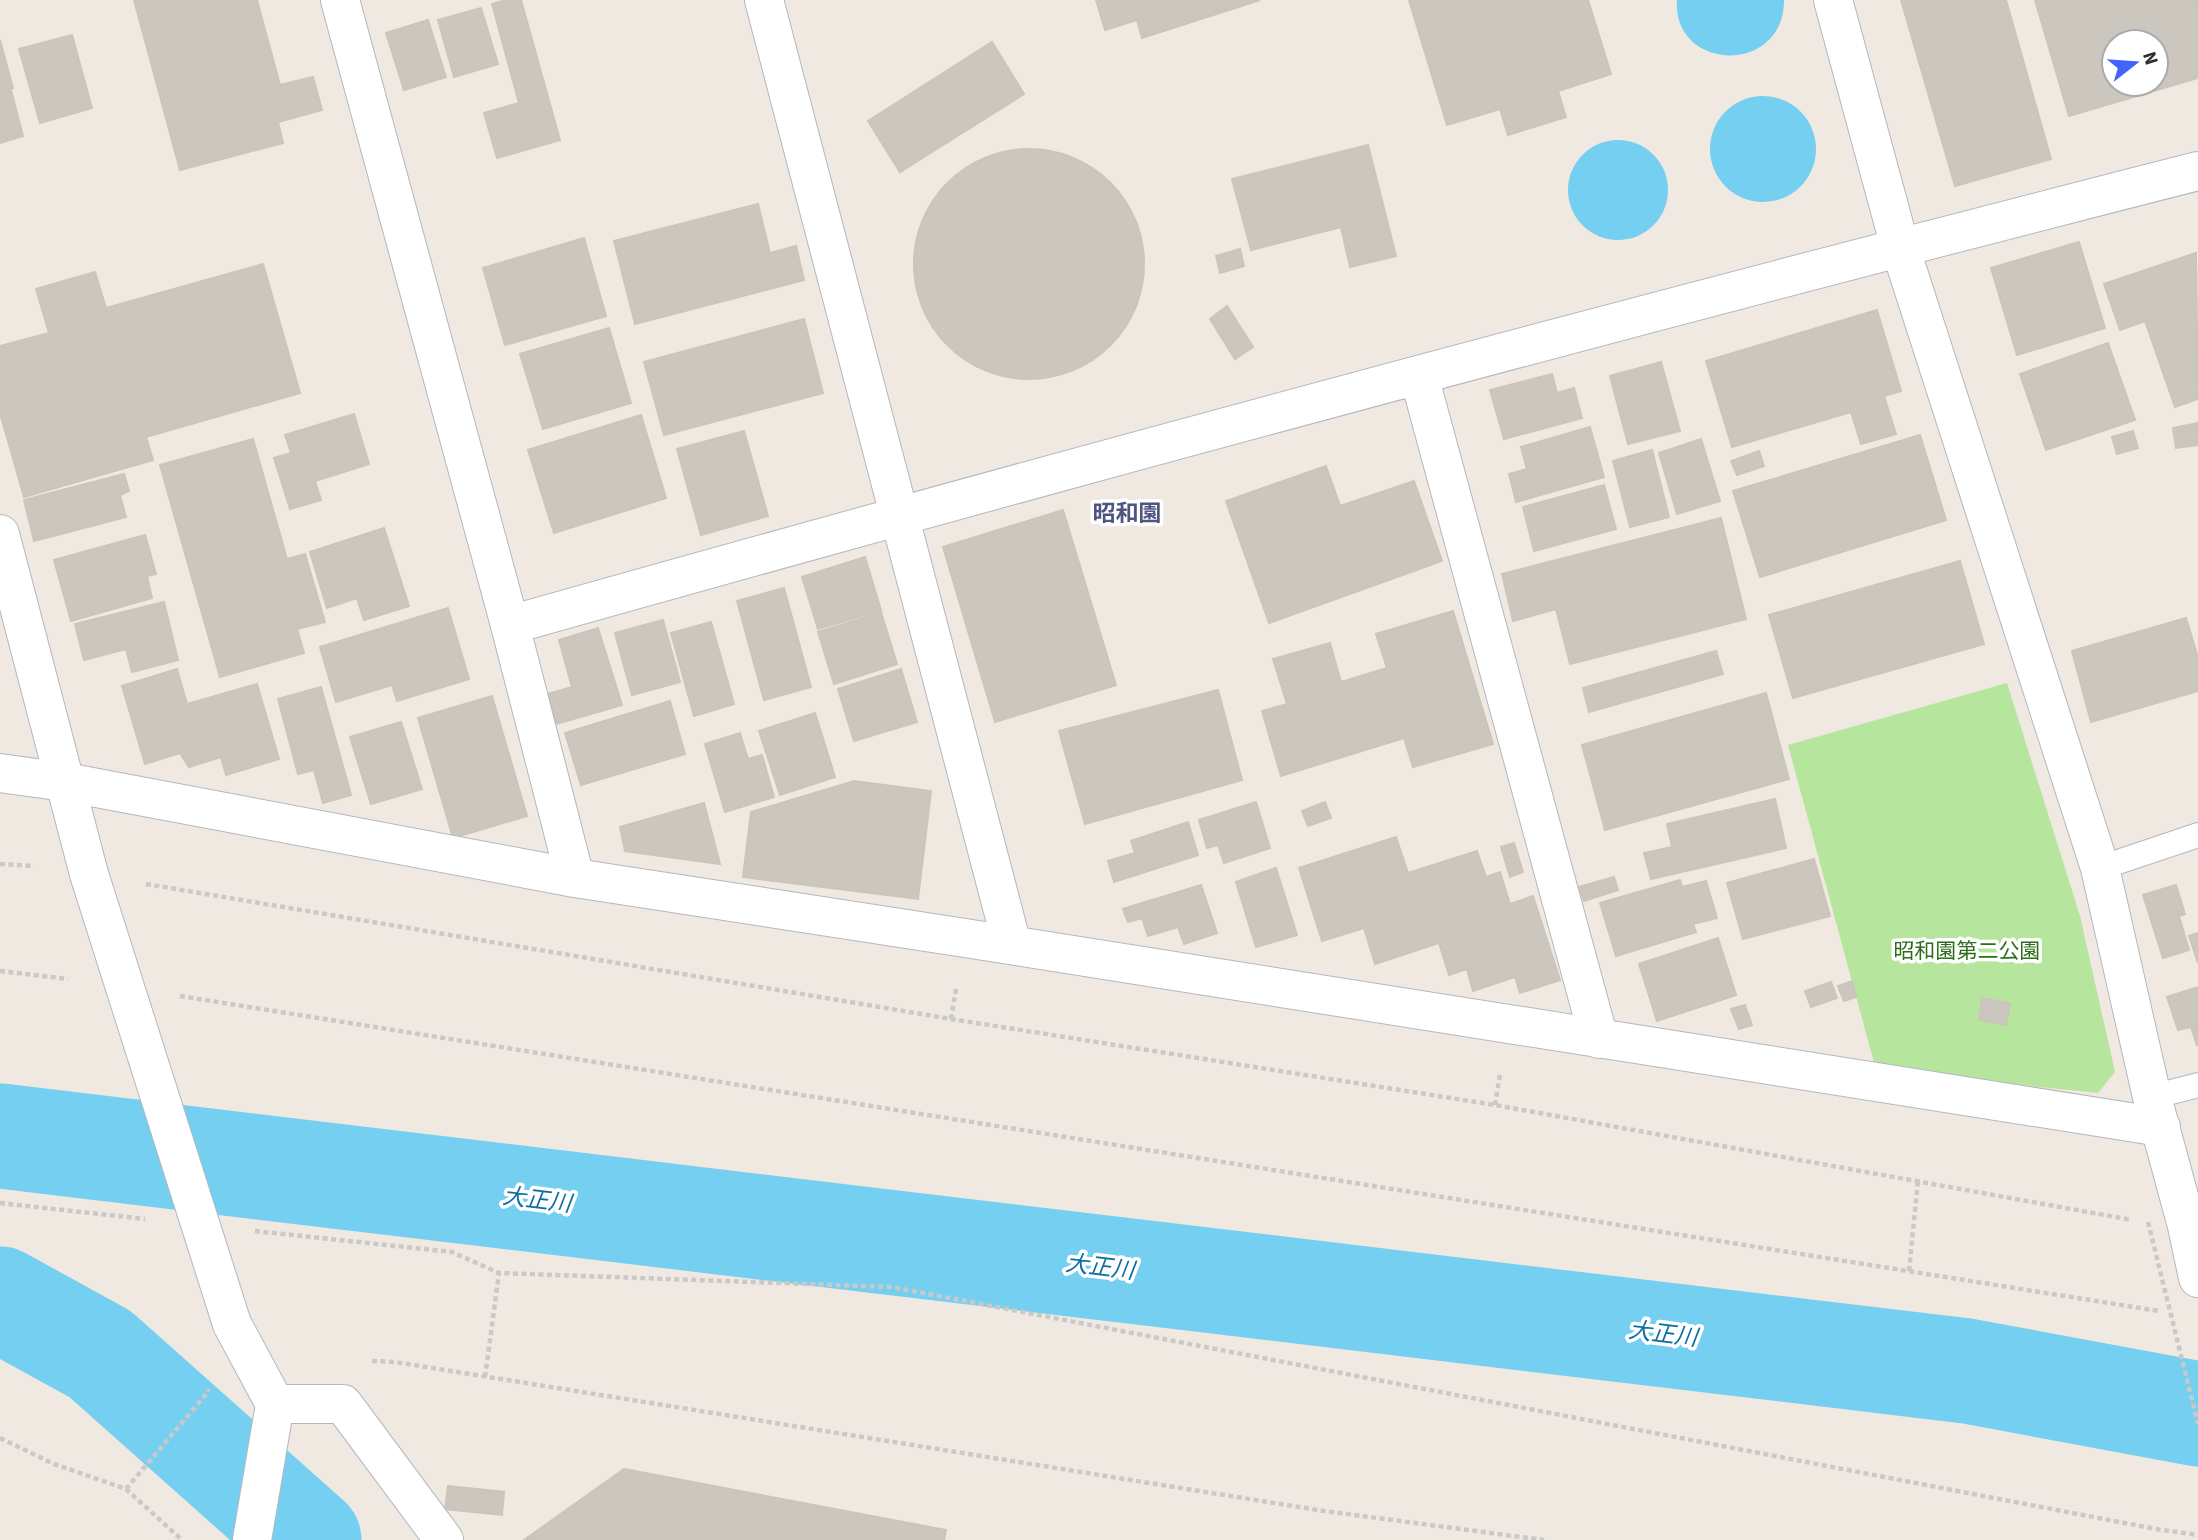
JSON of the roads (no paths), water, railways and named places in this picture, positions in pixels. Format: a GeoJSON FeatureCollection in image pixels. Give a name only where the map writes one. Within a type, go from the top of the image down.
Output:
{"type":"FeatureCollection","features":[{"type":"Feature","properties":{"kind":"street"},"geometry":{"type":"LineString","coordinates":[[340,0],[510,625],[575,878]]}},
{"type":"Feature","properties":{"kind":"street"},"geometry":{"type":"LineString","coordinates":[[764,0],[1012,945]]}},
{"type":"Feature","properties":{"kind":"street"},"geometry":{"type":"LineString","coordinates":[[1833,0],[1900,247],[2100,868],[2157,1112],[2191,1232],[2198,1278]]}},
{"type":"Feature","properties":{"kind":"street"},"geometry":{"type":"LineString","coordinates":[[510,625],[897,515],[1900,247],[2198,171]]}},
{"type":"Feature","properties":{"kind":"street"},"geometry":{"type":"LineString","coordinates":[[1419,376],[1599,1040]]}},
{"type":"Feature","properties":{"kind":"street"},"geometry":{"type":"LineString","coordinates":[[0,534],[89,874],[232,1324],[275,1404],[252,1540]]}},
{"type":"Feature","properties":{"kind":"street"},"geometry":{"type":"LineString","coordinates":[[0,773],[65,782],[575,878],[1012,945],[1599,1040],[2157,1112]]}},
{"type":"Feature","properties":{"kind":"street"},"geometry":{"type":"LineString","coordinates":[[275,1404],[343,1404],[444,1540]]}},
{"type":"Feature","properties":{"kind":"lane"},"geometry":{"type":"LineString","coordinates":[[2100,868],[2198,835]]}},
{"type":"Feature","properties":{"kind":"lane"},"geometry":{"type":"LineString","coordinates":[[2157,1112],[2198,1085]]}},
{"type":"Feature","properties":{"kind":"water"},"geometry":{"type":"Polygon","coordinates":[[[1677,0],[1784,0],[1779,25],[1767,42],[1749,52],[1729,56],[1709,52],[1692,41],[1680,24],[1677,0]]]}},
{"type":"Feature","properties":{"kind":"water"},"geometry":{"type":"Polygon","coordinates":[[[1763,96],[1783,100],[1801,111],[1812,129],[1816,149],[1812,169],[1801,187],[1783,198],[1763,202],[1743,198],[1725,187],[1714,169],[1710,149],[1714,129],[1725,111],[1743,100],[1763,96]]]}},
{"type":"Feature","properties":{"kind":"water"},"geometry":{"type":"Polygon","coordinates":[[[1618,140],[1637,144],[1654,154],[1664,171],[1668,190],[1664,209],[1654,226],[1637,236],[1618,240],[1599,236],[1582,226],[1572,209],[1568,190],[1572,171],[1582,154],[1599,144],[1618,140]]]}},
{"type":"Feature","properties":{"kind":"waterway","name":"大正川"},"geometry":{"type":"LineString","coordinates":[[0,1136],[1967,1371],[2198,1414]]}},
{"type":"Feature","properties":{"kind":"waterway"},"geometry":{"type":"LineString","coordinates":[[0,1299],[100,1354],[309,1540]]}},
{"type":"Feature","properties":{"kind":"district","name":"昭和園"},"geometry":{"type":"Point","coordinates":[1127,513]}},
{"type":"Feature","properties":{"kind":"park label","name":"昭和園第二公園"},"geometry":{"type":"Point","coordinates":[1967,951]}}]}
